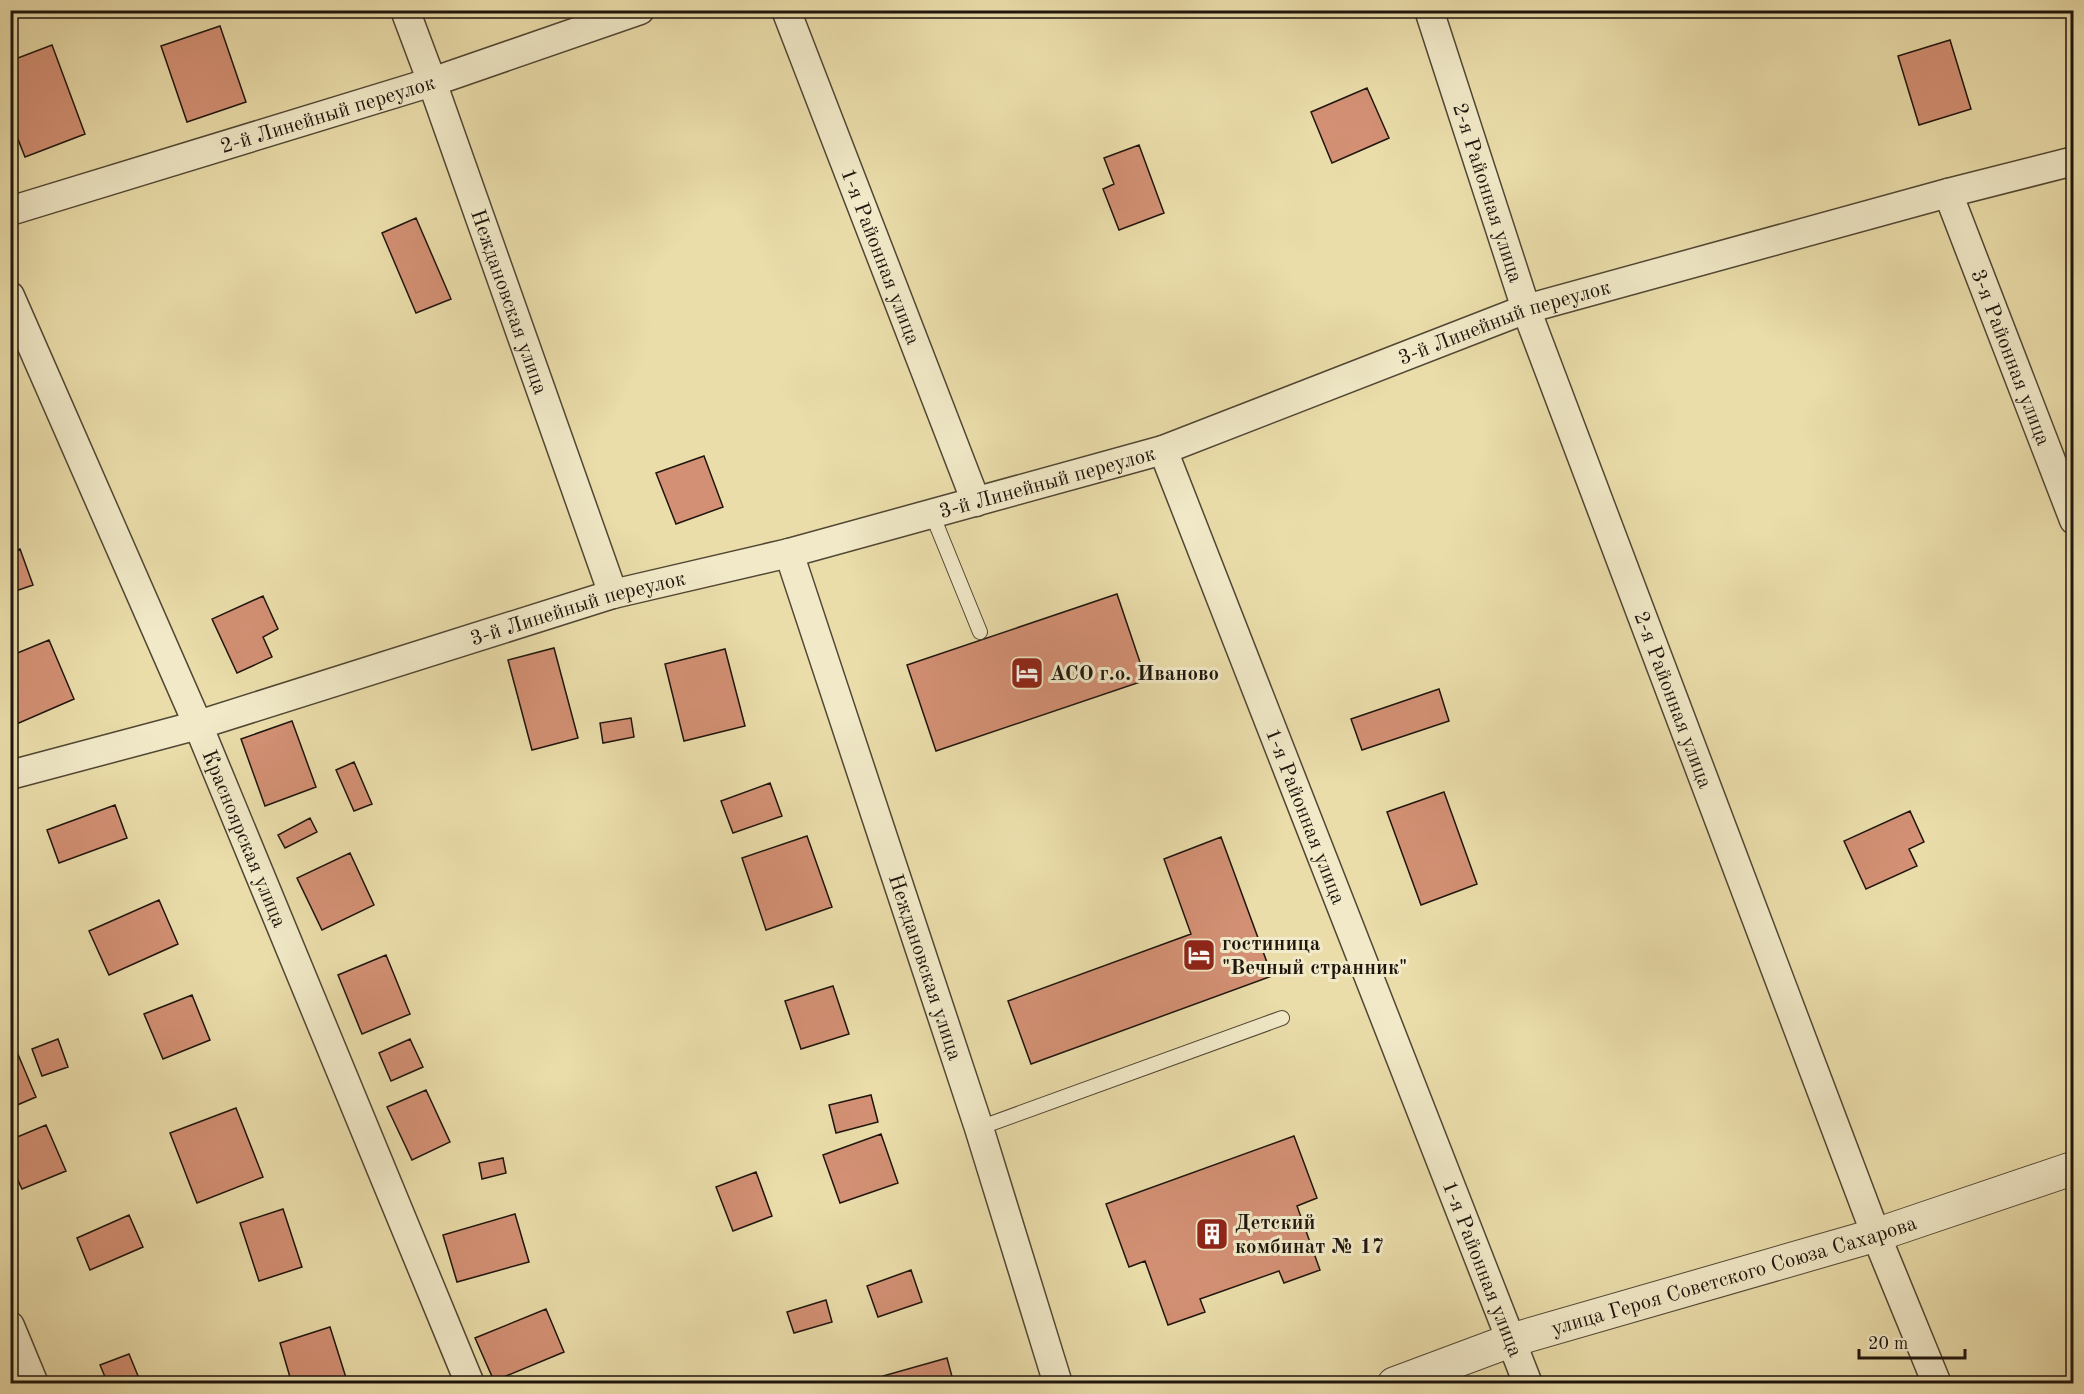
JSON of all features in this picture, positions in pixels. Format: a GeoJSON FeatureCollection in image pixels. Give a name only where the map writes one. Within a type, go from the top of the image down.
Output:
{"type":"FeatureCollection","features":[{"type":"Feature","properties":{"kind":"street","name":"Неждановская улица"},"geometry":{"type":"LineString","coordinates":[[405,10],[613,594]]}},
{"type":"Feature","properties":{"kind":"street","name":"2-й Линейный переулок"},"geometry":{"type":"LineString","coordinates":[[10,211],[432,82],[640,10]]}},
{"type":"Feature","properties":{"kind":"street","name":"1-я Районная улица"},"geometry":{"type":"LineString","coordinates":[[786,10],[976,501]]}},
{"type":"Feature","properties":{"kind":"street","name":"2-я Районная улица"},"geometry":{"type":"LineString","coordinates":[[1429,10],[1526,309],[1876,1235],[1937,1383]]}},
{"type":"Feature","properties":{"kind":"street","name":"3-й Линейный переулок"},"geometry":{"type":"LineString","coordinates":[[10,775],[198,725],[613,594],[789,553],[1163,450],[1526,309],[2073,161]]}},
{"type":"Feature","properties":{"kind":"street","name":"3-я Районная улица"},"geometry":{"type":"LineString","coordinates":[[1948,193],[2073,520]]}},
{"type":"Feature","properties":{"kind":"street","name":"Красноярская улица"},"geometry":{"type":"LineString","coordinates":[[10,296],[198,725],[470,1383]]}},
{"type":"Feature","properties":{"kind":"street","name":"1-я Районная улица"},"geometry":{"type":"LineString","coordinates":[[1163,450],[1528,1383]]}},
{"type":"Feature","properties":{"kind":"street","name":"Неждановская улица"},"geometry":{"type":"LineString","coordinates":[[789,553],[979,1128],[1058,1383]]}},
{"type":"Feature","properties":{"kind":"street","name":"улица Героя Советского Союза Сахарова"},"geometry":{"type":"LineString","coordinates":[[1394,1383],[1512,1340],[1876,1235],[2073,1168]]}},
{"type":"Feature","properties":{"kind":"street"},"geometry":{"type":"LineString","coordinates":[[10,1326],[34,1383]]}},
{"type":"Feature","properties":{"kind":"lane"},"geometry":{"type":"LineString","coordinates":[[932,514],[980,632]]}},
{"type":"Feature","properties":{"kind":"lane"},"geometry":{"type":"LineString","coordinates":[[979,1128],[1282,1018]]}},
{"type":"Feature","properties":{"kind":"building"},"geometry":{"type":"Polygon","coordinates":[[[220,26],[246,102],[187,122],[161,46],[220,26]]]}},
{"type":"Feature","properties":{"kind":"building"},"geometry":{"type":"Polygon","coordinates":[[[1950,40],[1971,109],[1919,125],[1898,56],[1950,40]]]}},
{"type":"Feature","properties":{"kind":"building"},"geometry":{"type":"Polygon","coordinates":[[[52,45],[85,134],[25,157],[10,119],[10,61],[52,45]]]}},
{"type":"Feature","properties":{"kind":"building"},"geometry":{"type":"Polygon","coordinates":[[[1367,88],[1389,138],[1332,163],[1311,112],[1367,88]]]}},
{"type":"Feature","properties":{"kind":"building"},"geometry":{"type":"Polygon","coordinates":[[[1139,145],[1164,213],[1119,230],[1103,189],[1114,184],[1104,158],[1139,145]]]}},
{"type":"Feature","properties":{"kind":"building"},"geometry":{"type":"Polygon","coordinates":[[[416,218],[451,299],[416,313],[382,233],[416,218]]]}},
{"type":"Feature","properties":{"kind":"building"},"geometry":{"type":"Polygon","coordinates":[[[704,456],[723,507],[676,524],[656,473],[704,456]]]}},
{"type":"Feature","properties":{"kind":"building"},"geometry":{"type":"Polygon","coordinates":[[[20,549],[33,585],[10,593],[10,553],[20,549]]]}},
{"type":"Feature","properties":{"kind":"building","name":"АСО г.о. Иваново"},"geometry":{"type":"Polygon","coordinates":[[[1117,594],[1146,680],[936,751],[907,665],[1117,594]]]}},
{"type":"Feature","properties":{"kind":"building"},"geometry":{"type":"Polygon","coordinates":[[[263,596],[278,629],[263,637],[272,657],[237,673],[212,619],[263,596]]]}},
{"type":"Feature","properties":{"kind":"building"},"geometry":{"type":"Polygon","coordinates":[[[49,640],[74,699],[12,726],[10,721],[10,656],[49,640]]]}},
{"type":"Feature","properties":{"kind":"building"},"geometry":{"type":"Polygon","coordinates":[[[554,648],[578,738],[532,750],[508,660],[554,648]]]}},
{"type":"Feature","properties":{"kind":"building"},"geometry":{"type":"Polygon","coordinates":[[[725,649],[745,726],[684,741],[665,664],[725,649]]]}},
{"type":"Feature","properties":{"kind":"building"},"geometry":{"type":"Polygon","coordinates":[[[1439,689],[1449,721],[1362,750],[1351,719],[1439,689]]]}},
{"type":"Feature","properties":{"kind":"building"},"geometry":{"type":"Polygon","coordinates":[[[631,718],[634,737],[603,743],[600,723],[631,718]]]}},
{"type":"Feature","properties":{"kind":"building"},"geometry":{"type":"Polygon","coordinates":[[[292,721],[316,787],[265,806],[241,739],[292,721]]]}},
{"type":"Feature","properties":{"kind":"building"},"geometry":{"type":"Polygon","coordinates":[[[354,762],[372,804],[354,811],[336,770],[354,762]]]}},
{"type":"Feature","properties":{"kind":"building"},"geometry":{"type":"Polygon","coordinates":[[[770,783],[782,816],[733,833],[721,801],[770,783]]]}},
{"type":"Feature","properties":{"kind":"building"},"geometry":{"type":"Polygon","coordinates":[[[1444,792],[1477,884],[1421,905],[1387,812],[1444,792]]]}},
{"type":"Feature","properties":{"kind":"building"},"geometry":{"type":"Polygon","coordinates":[[[115,805],[127,838],[59,863],[47,830],[115,805]]]}},
{"type":"Feature","properties":{"kind":"building"},"geometry":{"type":"Polygon","coordinates":[[[1910,811],[1924,842],[1909,849],[1917,866],[1866,889],[1844,841],[1910,811]]]}},
{"type":"Feature","properties":{"kind":"building"},"geometry":{"type":"Polygon","coordinates":[[[310,818],[317,832],[285,848],[278,835],[310,818]]]}},
{"type":"Feature","properties":{"kind":"building"},"geometry":{"type":"Polygon","coordinates":[[[807,836],[832,907],[766,930],[742,858],[807,836]]]}},
{"type":"Feature","properties":{"kind":"building","name":"гостиница \"Вечный странник\""},"geometry":{"type":"Polygon","coordinates":[[[1221,837],[1272,976],[1031,1064],[1008,1001],[1191,934],[1164,859],[1221,837]]]}},
{"type":"Feature","properties":{"kind":"building"},"geometry":{"type":"Polygon","coordinates":[[[350,853],[374,905],[322,930],[297,878],[350,853]]]}},
{"type":"Feature","properties":{"kind":"building"},"geometry":{"type":"Polygon","coordinates":[[[159,900],[178,944],[109,975],[89,931],[159,900]]]}},
{"type":"Feature","properties":{"kind":"building"},"geometry":{"type":"Polygon","coordinates":[[[386,955],[410,1014],[362,1034],[338,975],[386,955]]]}},
{"type":"Feature","properties":{"kind":"building"},"geometry":{"type":"Polygon","coordinates":[[[833,986],[849,1034],[801,1049],[785,1001],[833,986]]]}},
{"type":"Feature","properties":{"kind":"building"},"geometry":{"type":"Polygon","coordinates":[[[192,995],[210,1040],[163,1059],[144,1014],[192,995]]]}},
{"type":"Feature","properties":{"kind":"building"},"geometry":{"type":"Polygon","coordinates":[[[58,1039],[68,1067],[42,1076],[32,1049],[58,1039]]]}},
{"type":"Feature","properties":{"kind":"building"},"geometry":{"type":"Polygon","coordinates":[[[410,1039],[423,1067],[391,1081],[379,1053],[410,1039]]]}},
{"type":"Feature","properties":{"kind":"building"},"geometry":{"type":"Polygon","coordinates":[[[17,1052],[36,1097],[10,1108],[10,1055],[17,1052]]]}},
{"type":"Feature","properties":{"kind":"building"},"geometry":{"type":"Polygon","coordinates":[[[426,1090],[450,1142],[412,1160],[387,1107],[426,1090]]]}},
{"type":"Feature","properties":{"kind":"building"},"geometry":{"type":"Polygon","coordinates":[[[871,1095],[878,1122],[836,1133],[829,1105],[871,1095]]]}},
{"type":"Feature","properties":{"kind":"building"},"geometry":{"type":"Polygon","coordinates":[[[236,1108],[263,1177],[197,1203],[170,1133],[236,1108]]]}},
{"type":"Feature","properties":{"kind":"building"},"geometry":{"type":"Polygon","coordinates":[[[46,1125],[66,1171],[22,1189],[10,1163],[10,1140],[46,1125]]]}},
{"type":"Feature","properties":{"kind":"building"},"geometry":{"type":"Polygon","coordinates":[[[881,1134],[898,1183],[840,1203],[823,1155],[881,1134]]]}},
{"type":"Feature","properties":{"kind":"building","name":"Детский комбинат № 17"},"geometry":{"type":"Polygon","coordinates":[[[1294,1136],[1317,1198],[1297,1206],[1320,1270],[1284,1283],[1279,1271],[1200,1299],[1205,1312],[1168,1325],[1145,1261],[1129,1267],[1106,1204],[1294,1136]]]}},
{"type":"Feature","properties":{"kind":"building"},"geometry":{"type":"Polygon","coordinates":[[[503,1158],[506,1173],[482,1179],[479,1163],[503,1158]]]}},
{"type":"Feature","properties":{"kind":"building"},"geometry":{"type":"Polygon","coordinates":[[[756,1172],[772,1216],[733,1231],[716,1187],[756,1172]]]}},
{"type":"Feature","properties":{"kind":"building"},"geometry":{"type":"Polygon","coordinates":[[[283,1209],[302,1267],[259,1281],[240,1223],[283,1209]]]}},
{"type":"Feature","properties":{"kind":"building"},"geometry":{"type":"Polygon","coordinates":[[[515,1214],[529,1262],[457,1282],[443,1235],[515,1214]]]}},
{"type":"Feature","properties":{"kind":"building"},"geometry":{"type":"Polygon","coordinates":[[[129,1215],[143,1247],[90,1270],[77,1238],[129,1215]]]}},
{"type":"Feature","properties":{"kind":"building"},"geometry":{"type":"Polygon","coordinates":[[[911,1270],[922,1302],[878,1317],[867,1286],[911,1270]]]}},
{"type":"Feature","properties":{"kind":"building"},"geometry":{"type":"Polygon","coordinates":[[[826,1300],[832,1322],[794,1333],[787,1312],[826,1300]]]}},
{"type":"Feature","properties":{"kind":"building"},"geometry":{"type":"Polygon","coordinates":[[[546,1309],[564,1352],[494,1381],[475,1338],[546,1309]]]}},
{"type":"Feature","properties":{"kind":"building"},"geometry":{"type":"Polygon","coordinates":[[[330,1327],[348,1384],[292,1384],[280,1343],[330,1327]]]}},
{"type":"Feature","properties":{"kind":"building"},"geometry":{"type":"Polygon","coordinates":[[[129,1354],[141,1383],[108,1384],[100,1365],[129,1354]]]}},
{"type":"Feature","properties":{"kind":"building"},"geometry":{"type":"Polygon","coordinates":[[[947,1358],[954,1384],[885,1384],[883,1376],[947,1358]]]}},
{"type":"Feature","properties":{"kind":"place","name":"АСО г.о. Иваново"},"geometry":{"type":"Point","coordinates":[1027,673]}},
{"type":"Feature","properties":{"kind":"place","name":"гостиница \"Вечный странник\""},"geometry":{"type":"Point","coordinates":[1199,955]}},
{"type":"Feature","properties":{"kind":"place","name":"Детский комбинат № 17"},"geometry":{"type":"Point","coordinates":[1212,1234]}}]}
